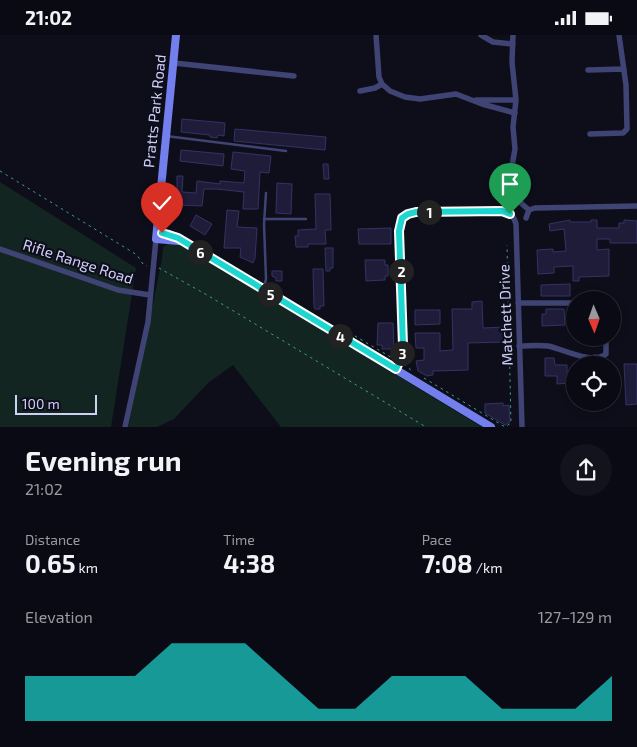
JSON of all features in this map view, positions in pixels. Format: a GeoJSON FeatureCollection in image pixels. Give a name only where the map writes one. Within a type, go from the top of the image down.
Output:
{"type":"FeatureCollection","features":[{"type":"Feature","properties":{"kind":"street","name":"Pratts Park Road"},"geometry":{"type":"LineString","coordinates":[[125,427],[148,322],[176,35]]}},
{"type":"Feature","properties":{"kind":"street"},"geometry":{"type":"LineString","coordinates":[[376,35],[377,69],[382,84],[395,94],[425,99],[456,94],[482,104],[515,113]]}},
{"type":"Feature","properties":{"kind":"street"},"geometry":{"type":"LineString","coordinates":[[480,35],[484,39],[493,42],[513,44]]}},
{"type":"Feature","properties":{"kind":"street"},"geometry":{"type":"LineString","coordinates":[[513,35],[512,67],[516,101],[513,127],[515,149],[512,160],[512,173],[519,199],[529,210]]}},
{"type":"Feature","properties":{"kind":"street"},"geometry":{"type":"LineString","coordinates":[[590,134],[623,133],[627,129],[624,69],[619,35]]}},
{"type":"Feature","properties":{"kind":"street"},"geometry":{"type":"LineString","coordinates":[[174,63],[294,76]]}},
{"type":"Feature","properties":{"kind":"street"},"geometry":{"type":"LineString","coordinates":[[588,70],[624,69]]}},
{"type":"Feature","properties":{"kind":"street"},"geometry":{"type":"LineString","coordinates":[[360,91],[375,88],[382,84]]}},
{"type":"Feature","properties":{"kind":"street"},"geometry":{"type":"LineString","coordinates":[[474,100],[516,101]]}},
{"type":"Feature","properties":{"kind":"street"},"geometry":{"type":"LineString","coordinates":[[529,210],[535,208],[637,206]]}},
{"type":"Feature","properties":{"kind":"street"},"geometry":{"type":"LineString","coordinates":[[526,218],[529,210]]}},
{"type":"Feature","properties":{"kind":"street","name":"Matchett Drive"},"geometry":{"type":"LineString","coordinates":[[398,366],[403,344],[400,227],[404,215],[416,212],[502,211],[510,214],[516,224],[522,427]]}},
{"type":"Feature","properties":{"kind":"street"},"geometry":{"type":"LineString","coordinates":[[156,236],[185,243],[263,290],[398,366],[490,427]]}},
{"type":"Feature","properties":{"kind":"street","name":"Rifle Range Road"},"geometry":{"type":"LineString","coordinates":[[0,249],[118,290],[150,295]]}},
{"type":"Feature","properties":{"kind":"street"},"geometry":{"type":"LineString","coordinates":[[518,303],[566,303]]}},
{"type":"Feature","properties":{"kind":"street"},"geometry":{"type":"LineString","coordinates":[[519,346],[545,346],[586,356]]}},
{"type":"Feature","properties":{"kind":"lane"},"geometry":{"type":"LineString","coordinates":[[166,136],[286,151]]}},
{"type":"Feature","properties":{"kind":"lane"},"geometry":{"type":"LineString","coordinates":[[263,290],[266,279],[264,219],[266,193]]}},
{"type":"Feature","properties":{"kind":"lane"},"geometry":{"type":"LineString","coordinates":[[264,219],[306,219]]}},
{"type":"Feature","properties":{"kind":"path"},"geometry":{"type":"LineString","coordinates":[[0,171],[139,257],[145,266],[153,267]]}},
{"type":"Feature","properties":{"kind":"path"},"geometry":{"type":"LineString","coordinates":[[425,379],[505,427],[511,423],[507,245]]}},
{"type":"Feature","properties":{"kind":"path"},"geometry":{"type":"LineString","coordinates":[[161,269],[426,427]]}},
{"type":"Feature","properties":{"kind":"path"},"geometry":{"type":"LineString","coordinates":[[338,326],[398,366],[417,374]]}},
{"type":"Feature","properties":{"kind":"green space"},"geometry":{"type":"Polygon","coordinates":[[[0,182],[136,268],[111,427],[0,427],[0,182]]]}},
{"type":"Feature","properties":{"kind":"green space"},"geometry":{"type":"Polygon","coordinates":[[[169,243],[180,244],[482,427],[281,427],[233,365],[208,383],[174,419],[157,427],[128,427],[163,247],[169,243]]]}},
{"type":"Feature","properties":{"kind":"building"},"geometry":{"type":"Polygon","coordinates":[[[182,119],[225,123],[224,136],[218,135],[217,138],[210,137],[210,135],[181,132],[182,119]]]}},
{"type":"Feature","properties":{"kind":"building"},"geometry":{"type":"Polygon","coordinates":[[[235,129],[326,137],[325,150],[234,141],[235,129]]]}},
{"type":"Feature","properties":{"kind":"building"},"geometry":{"type":"Polygon","coordinates":[[[181,150],[224,154],[223,166],[180,161],[181,150]]]}},
{"type":"Feature","properties":{"kind":"building"},"geometry":{"type":"Polygon","coordinates":[[[233,152],[271,156],[269,173],[260,172],[258,209],[243,209],[244,192],[217,189],[204,189],[202,206],[177,205],[177,176],[183,176],[182,192],[196,193],[197,181],[220,184],[220,181],[244,183],[245,171],[231,169],[233,152]]]}},
{"type":"Feature","properties":{"kind":"building"},"geometry":{"type":"Polygon","coordinates":[[[323,164],[328,164],[329,179],[324,179],[323,164]]]}},
{"type":"Feature","properties":{"kind":"building"},"geometry":{"type":"Polygon","coordinates":[[[277,183],[292,184],[291,214],[276,213],[277,183]]]}},
{"type":"Feature","properties":{"kind":"building"},"geometry":{"type":"Polygon","coordinates":[[[315,194],[330,194],[331,230],[325,230],[326,244],[308,244],[308,247],[296,247],[295,236],[298,236],[298,230],[316,229],[315,194]]]}},
{"type":"Feature","properties":{"kind":"building"},"geometry":{"type":"Polygon","coordinates":[[[227,210],[239,211],[237,227],[257,228],[253,263],[240,257],[241,248],[224,248],[227,210]]]}},
{"type":"Feature","properties":{"kind":"building"},"geometry":{"type":"Polygon","coordinates":[[[196,215],[212,224],[205,235],[190,226],[196,215]]]}},
{"type":"Feature","properties":{"kind":"building"},"geometry":{"type":"Polygon","coordinates":[[[570,220],[570,222],[591,222],[591,220],[597,220],[597,228],[619,228],[619,223],[624,223],[624,220],[637,221],[637,243],[610,243],[610,239],[597,239],[597,250],[609,249],[609,276],[579,277],[579,281],[573,281],[573,266],[554,267],[554,273],[538,274],[537,250],[553,249],[553,252],[566,251],[564,229],[550,231],[549,224],[570,220]]]}},
{"type":"Feature","properties":{"kind":"building"},"geometry":{"type":"Polygon","coordinates":[[[391,228],[391,244],[359,244],[358,229],[391,228]]]}},
{"type":"Feature","properties":{"kind":"building"},"geometry":{"type":"Polygon","coordinates":[[[325,248],[333,248],[333,268],[330,268],[330,271],[326,271],[325,248]]]}},
{"type":"Feature","properties":{"kind":"building"},"geometry":{"type":"Polygon","coordinates":[[[365,260],[385,260],[385,265],[388,265],[388,276],[385,276],[385,280],[366,281],[365,260]]]}},
{"type":"Feature","properties":{"kind":"building"},"geometry":{"type":"Polygon","coordinates":[[[313,269],[323,269],[324,306],[320,306],[320,309],[315,309],[314,306],[313,269]]]}},
{"type":"Feature","properties":{"kind":"building"},"geometry":{"type":"Polygon","coordinates":[[[272,271],[282,271],[282,281],[276,281],[276,278],[272,276],[272,271]]]}},
{"type":"Feature","properties":{"kind":"building"},"geometry":{"type":"Polygon","coordinates":[[[570,284],[570,291],[566,291],[566,296],[541,296],[541,285],[570,284]]]}},
{"type":"Feature","properties":{"kind":"building"},"geometry":{"type":"Polygon","coordinates":[[[482,301],[483,328],[505,327],[505,342],[468,343],[468,370],[433,371],[433,375],[427,376],[418,371],[416,361],[424,360],[424,348],[416,348],[415,333],[440,333],[440,351],[453,350],[452,309],[472,309],[472,302],[482,301]]]}},
{"type":"Feature","properties":{"kind":"building"},"geometry":{"type":"Polygon","coordinates":[[[546,309],[564,309],[565,325],[542,326],[542,314],[546,314],[546,309]]]}},
{"type":"Feature","properties":{"kind":"building"},"geometry":{"type":"Polygon","coordinates":[[[415,310],[440,310],[440,324],[415,325],[415,310]]]}},
{"type":"Feature","properties":{"kind":"building"},"geometry":{"type":"Polygon","coordinates":[[[378,323],[393,323],[394,349],[382,349],[382,345],[377,345],[378,323]]]}},
{"type":"Feature","properties":{"kind":"building"},"geometry":{"type":"Polygon","coordinates":[[[545,358],[554,358],[555,365],[566,365],[566,383],[557,384],[557,376],[545,376],[545,358]]]}},
{"type":"Feature","properties":{"kind":"building"},"geometry":{"type":"Polygon","coordinates":[[[624,364],[637,364],[637,404],[626,405],[624,364]]]}},
{"type":"Feature","properties":{"kind":"building"},"geometry":{"type":"Polygon","coordinates":[[[503,403],[503,406],[509,405],[510,422],[505,425],[485,413],[485,404],[503,403]]]}},
{"type":"Feature","properties":{"kind":"route"},"geometry":{"type":"LineString","coordinates":[[162,233],[178,238],[396,369],[400,362],[403,345],[399,231],[404,215],[416,212],[502,211],[510,214]]}}]}
